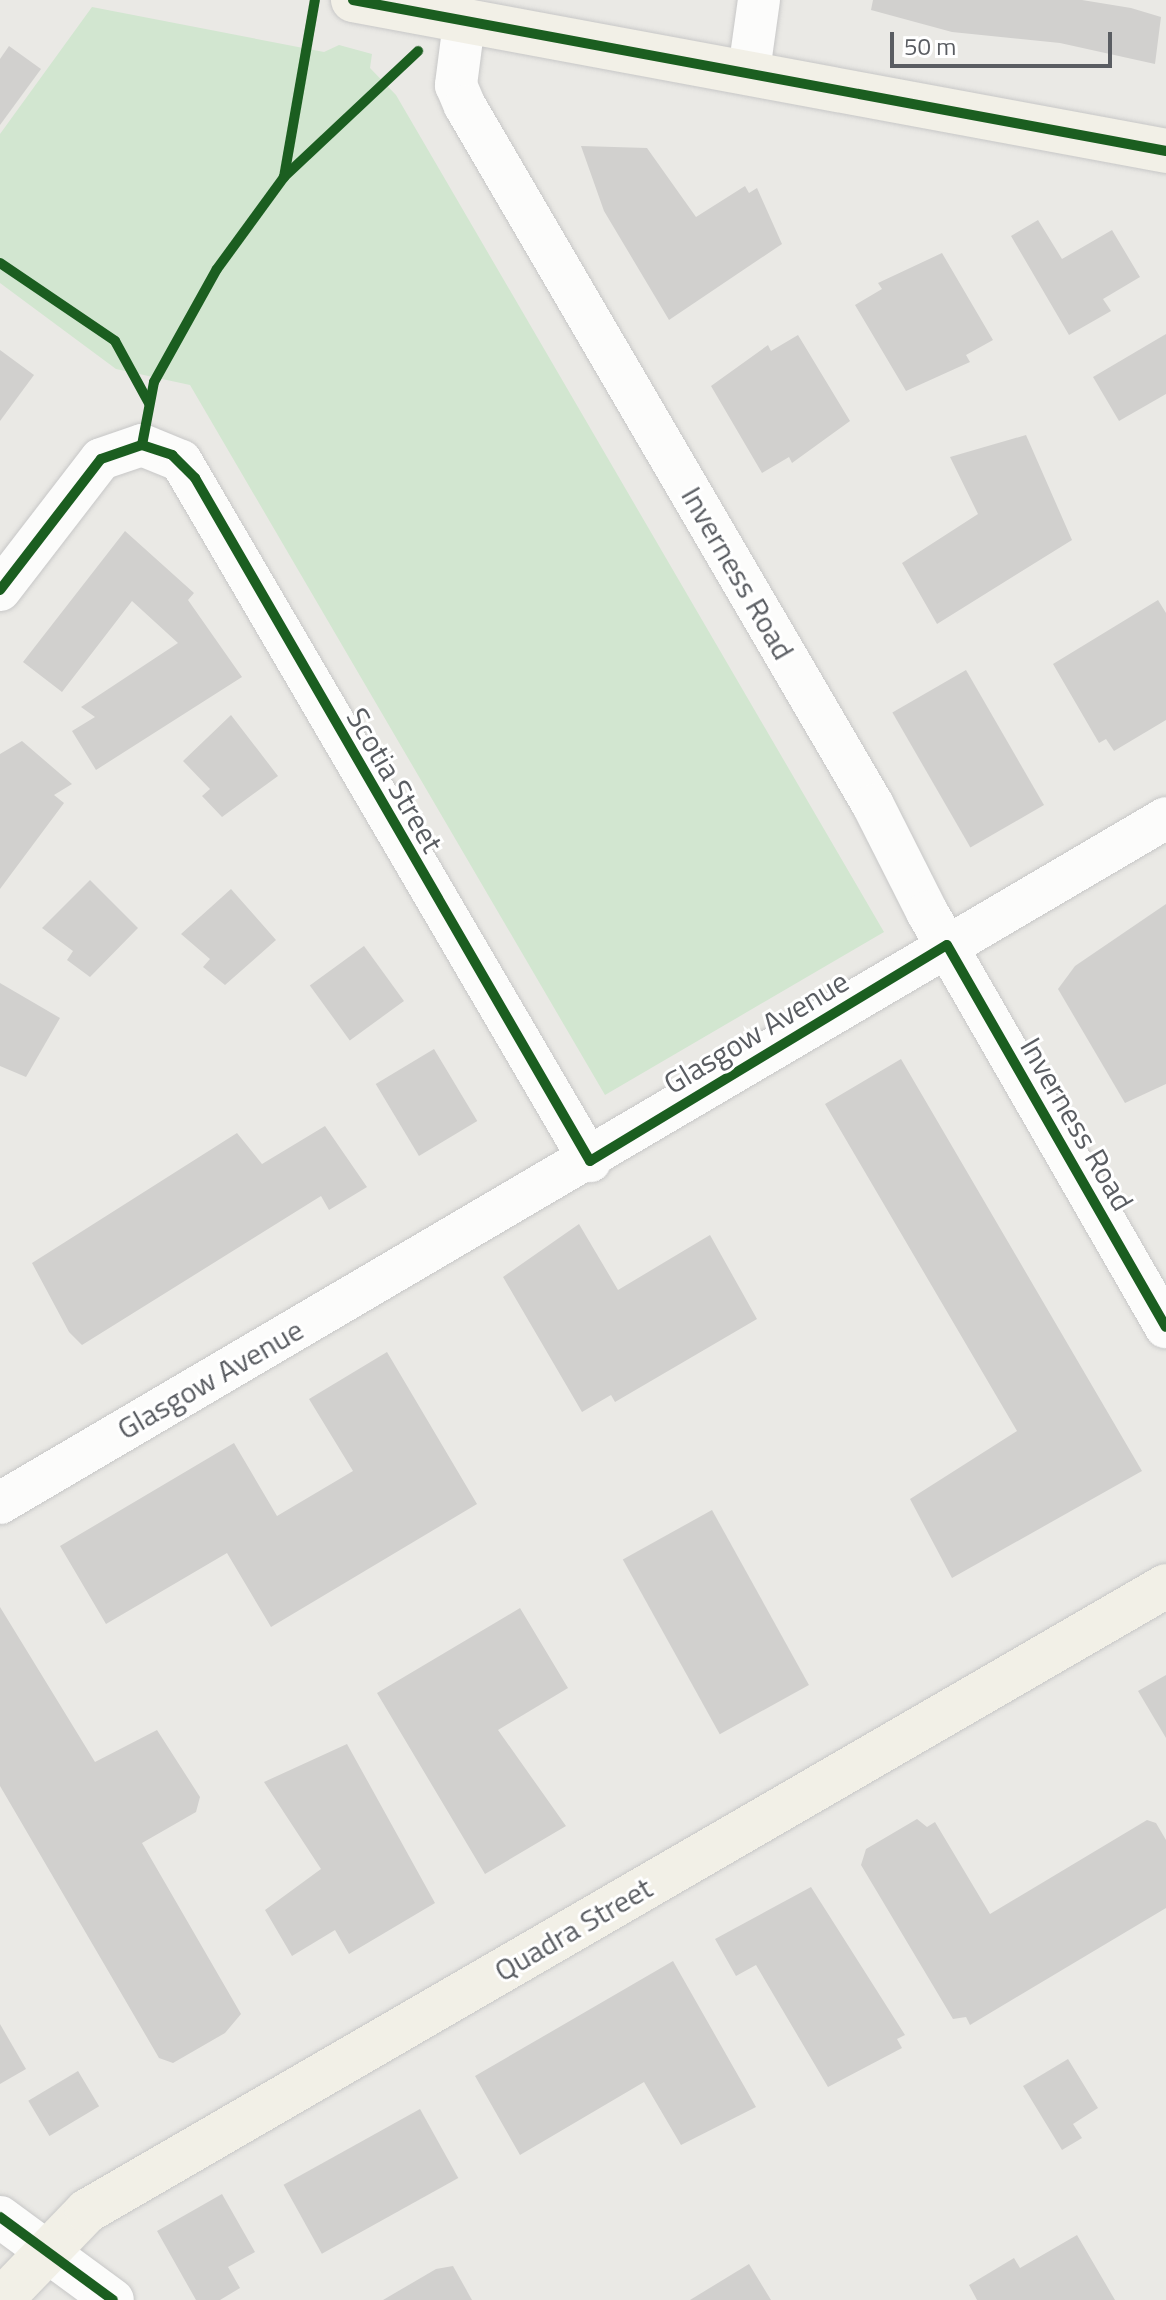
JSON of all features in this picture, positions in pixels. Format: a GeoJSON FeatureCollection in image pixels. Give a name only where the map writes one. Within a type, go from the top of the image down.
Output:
{"type":"FeatureCollection","features":[{"type":"Feature","properties":{"kind":"main road"},"geometry":{"type":"LineString","coordinates":[[353,0],[464,23],[749,71],[1166,151]]}},
{"type":"Feature","properties":{"kind":"main road","name":"Quadra Street"},"geometry":{"type":"LineString","coordinates":[[1,2300],[45,2251],[87,2211],[1166,1586]]}},
{"type":"Feature","properties":{"kind":"street"},"geometry":{"type":"LineString","coordinates":[[749,71],[759,0]]}},
{"type":"Feature","properties":{"kind":"street","name":"Inverness Road"},"geometry":{"type":"LineString","coordinates":[[464,23],[456,85],[465,106],[873,805],[947,945],[1166,1327]]}},
{"type":"Feature","properties":{"kind":"street","name":"Scotia Street"},"geometry":{"type":"LineString","coordinates":[[0,590],[92,466],[142,445],[172,455],[195,478],[590,1161]]}},
{"type":"Feature","properties":{"kind":"street","name":"Glasgow Avenue"},"geometry":{"type":"LineString","coordinates":[[0,1503],[590,1161],[947,945],[1166,818]]}},
{"type":"Feature","properties":{"kind":"street"},"geometry":{"type":"LineString","coordinates":[[0,2217],[113,2300]]}},
{"type":"Feature","properties":{"kind":"green space"},"geometry":{"type":"Polygon","coordinates":[[[92,7],[324,52],[339,45],[372,54],[370,68],[396,95],[884,932],[605,1095],[190,385],[116,369],[0,283],[0,134],[92,7]]]}},
{"type":"Feature","properties":{"kind":"building"},"geometry":{"type":"Polygon","coordinates":[[[873,0],[1082,0],[1131,8],[1161,17],[1155,64],[1060,43],[952,32],[871,10],[873,0]]]}},
{"type":"Feature","properties":{"kind":"building"},"geometry":{"type":"Polygon","coordinates":[[[9,46],[41,69],[0,125],[0,59],[9,46]]]}},
{"type":"Feature","properties":{"kind":"building"},"geometry":{"type":"Polygon","coordinates":[[[581,146],[647,148],[696,217],[745,186],[749,193],[757,188],[782,244],[669,320],[604,211],[581,146]]]}},
{"type":"Feature","properties":{"kind":"building"},"geometry":{"type":"Polygon","coordinates":[[[1038,220],[1062,259],[1112,230],[1140,277],[1103,299],[1111,311],[1069,335],[1011,236],[1038,220]]]}},
{"type":"Feature","properties":{"kind":"building"},"geometry":{"type":"Polygon","coordinates":[[[942,253],[993,340],[966,355],[970,362],[906,391],[855,305],[882,289],[878,283],[942,253]]]}},
{"type":"Feature","properties":{"kind":"building"},"geometry":{"type":"Polygon","coordinates":[[[1166,334],[1166,394],[1119,421],[1093,377],[1166,334]]]}},
{"type":"Feature","properties":{"kind":"building"},"geometry":{"type":"Polygon","coordinates":[[[798,335],[850,421],[792,463],[789,457],[762,473],[711,386],[768,345],[771,351],[798,335]]]}},
{"type":"Feature","properties":{"kind":"building"},"geometry":{"type":"Polygon","coordinates":[[[0,350],[34,375],[0,421],[0,350]]]}},
{"type":"Feature","properties":{"kind":"building"},"geometry":{"type":"Polygon","coordinates":[[[1026,435],[1072,540],[937,624],[902,563],[978,514],[950,457],[1026,435]]]}},
{"type":"Feature","properties":{"kind":"building"},"geometry":{"type":"Polygon","coordinates":[[[125,531],[194,593],[188,600],[242,677],[96,770],[72,731],[95,717],[81,707],[178,643],[132,601],[62,692],[23,662],[125,531]]]}},
{"type":"Feature","properties":{"kind":"building"},"geometry":{"type":"Polygon","coordinates":[[[1158,600],[1166,613],[1166,720],[1114,751],[1106,739],[1099,743],[1053,664],[1158,600]]]}},
{"type":"Feature","properties":{"kind":"building"},"geometry":{"type":"Polygon","coordinates":[[[966,670],[1044,805],[970,848],[892,712],[966,670]]]}},
{"type":"Feature","properties":{"kind":"building"},"geometry":{"type":"Polygon","coordinates":[[[231,715],[278,776],[222,817],[202,796],[210,789],[183,761],[231,715]]]}},
{"type":"Feature","properties":{"kind":"building"},"geometry":{"type":"Polygon","coordinates":[[[22,741],[72,784],[54,795],[64,803],[0,889],[0,754],[22,741]]]}},
{"type":"Feature","properties":{"kind":"building"},"geometry":{"type":"Polygon","coordinates":[[[90,880],[138,928],[90,977],[67,960],[73,951],[42,928],[90,880]]]}},
{"type":"Feature","properties":{"kind":"building"},"geometry":{"type":"Polygon","coordinates":[[[231,889],[276,940],[225,985],[203,967],[210,959],[181,934],[231,889]]]}},
{"type":"Feature","properties":{"kind":"building"},"geometry":{"type":"Polygon","coordinates":[[[1166,904],[1166,1084],[1125,1103],[1058,989],[1075,966],[1166,904]]]}},
{"type":"Feature","properties":{"kind":"building"},"geometry":{"type":"Polygon","coordinates":[[[364,946],[404,1001],[350,1040],[310,985],[364,946]]]}},
{"type":"Feature","properties":{"kind":"building"},"geometry":{"type":"Polygon","coordinates":[[[0,983],[60,1018],[26,1077],[0,1066],[0,983]]]}},
{"type":"Feature","properties":{"kind":"building"},"geometry":{"type":"Polygon","coordinates":[[[434,1049],[477,1121],[419,1156],[376,1084],[434,1049]]]}},
{"type":"Feature","properties":{"kind":"building"},"geometry":{"type":"Polygon","coordinates":[[[901,1059],[1142,1471],[952,1578],[910,1499],[1017,1431],[825,1104],[901,1059]]]}},
{"type":"Feature","properties":{"kind":"building"},"geometry":{"type":"Polygon","coordinates":[[[325,1126],[367,1187],[329,1210],[321,1196],[82,1345],[69,1332],[32,1263],[237,1133],[262,1164],[325,1126]]]}},
{"type":"Feature","properties":{"kind":"building"},"geometry":{"type":"Polygon","coordinates":[[[579,1224],[618,1290],[710,1235],[757,1319],[615,1402],[611,1395],[582,1412],[503,1277],[579,1224]]]}},
{"type":"Feature","properties":{"kind":"building"},"geometry":{"type":"Polygon","coordinates":[[[387,1352],[477,1504],[271,1627],[227,1553],[106,1624],[60,1546],[234,1443],[277,1516],[353,1471],[309,1399],[387,1352]]]}},
{"type":"Feature","properties":{"kind":"building"},"geometry":{"type":"Polygon","coordinates":[[[712,1510],[809,1685],[720,1734],[623,1559],[712,1510]]]}},
{"type":"Feature","properties":{"kind":"building"},"geometry":{"type":"Polygon","coordinates":[[[0,1607],[95,1762],[157,1730],[200,1797],[196,1812],[142,1843],[241,2014],[225,2033],[173,2063],[159,2058],[0,1786],[0,1607]]]}},
{"type":"Feature","properties":{"kind":"building"},"geometry":{"type":"Polygon","coordinates":[[[520,1608],[568,1688],[498,1730],[566,1826],[485,1874],[377,1693],[520,1608]]]}},
{"type":"Feature","properties":{"kind":"building"},"geometry":{"type":"Polygon","coordinates":[[[1166,1675],[1166,1738],[1138,1691],[1166,1675]]]}},
{"type":"Feature","properties":{"kind":"building"},"geometry":{"type":"Polygon","coordinates":[[[347,1744],[435,1903],[349,1954],[335,1930],[292,1956],[265,1910],[321,1869],[264,1782],[347,1744]]]}},
{"type":"Feature","properties":{"kind":"building"},"geometry":{"type":"Polygon","coordinates":[[[917,1819],[927,1827],[935,1822],[990,1914],[1147,1820],[1156,1823],[1166,1840],[1166,1908],[970,2025],[966,2017],[953,2019],[861,1865],[866,1849],[917,1819]]]}},
{"type":"Feature","properties":{"kind":"building"},"geometry":{"type":"Polygon","coordinates":[[[811,1887],[905,2035],[897,2039],[902,2048],[828,2087],[756,1965],[736,1976],[715,1939],[811,1887]]]}},
{"type":"Feature","properties":{"kind":"building"},"geometry":{"type":"Polygon","coordinates":[[[673,1961],[756,2107],[681,2145],[644,2082],[520,2155],[475,2076],[673,1961]]]}},
{"type":"Feature","properties":{"kind":"building"},"geometry":{"type":"Polygon","coordinates":[[[0,2024],[26,2069],[0,2084],[0,2024]]]}},
{"type":"Feature","properties":{"kind":"building"},"geometry":{"type":"Polygon","coordinates":[[[1068,2059],[1098,2108],[1073,2124],[1082,2138],[1062,2150],[1023,2086],[1068,2059]]]}},
{"type":"Feature","properties":{"kind":"building"},"geometry":{"type":"Polygon","coordinates":[[[78,2071],[99,2106],[49,2136],[28,2101],[78,2071]]]}},
{"type":"Feature","properties":{"kind":"building"},"geometry":{"type":"Polygon","coordinates":[[[420,2109],[458,2178],[322,2254],[284,2185],[420,2109]]]}},
{"type":"Feature","properties":{"kind":"building"},"geometry":{"type":"Polygon","coordinates":[[[222,2194],[255,2252],[228,2267],[240,2288],[220,2300],[196,2300],[157,2231],[222,2194]]]}},
{"type":"Feature","properties":{"kind":"building"},"geometry":{"type":"Polygon","coordinates":[[[1077,2235],[1115,2300],[977,2300],[969,2285],[1014,2258],[1020,2268],[1077,2235]]]}},
{"type":"Feature","properties":{"kind":"building"},"geometry":{"type":"Polygon","coordinates":[[[749,2264],[771,2300],[690,2300],[749,2264]]]}},
{"type":"Feature","properties":{"kind":"building"},"geometry":{"type":"Polygon","coordinates":[[[453,2266],[472,2300],[383,2300],[436,2269],[453,2266]]]}},
{"type":"Feature","properties":{"kind":"cycle path"},"geometry":{"type":"LineString","coordinates":[[142,445],[154,382],[217,269],[284,177],[315,0]]}},
{"type":"Feature","properties":{"kind":"cycle path"},"geometry":{"type":"LineString","coordinates":[[353,0],[1166,151]]}},
{"type":"Feature","properties":{"kind":"cycle path"},"geometry":{"type":"LineString","coordinates":[[284,177],[418,51]]}},
{"type":"Feature","properties":{"kind":"cycle path"},"geometry":{"type":"LineString","coordinates":[[0,263],[115,341],[149,403]]}},
{"type":"Feature","properties":{"kind":"cycle path"},"geometry":{"type":"LineString","coordinates":[[0,590],[101,459],[142,445],[172,455],[195,478],[590,1161],[947,945],[1166,1327]]}},
{"type":"Feature","properties":{"kind":"cycle path"},"geometry":{"type":"LineString","coordinates":[[0,2217],[113,2300]]}}]}
